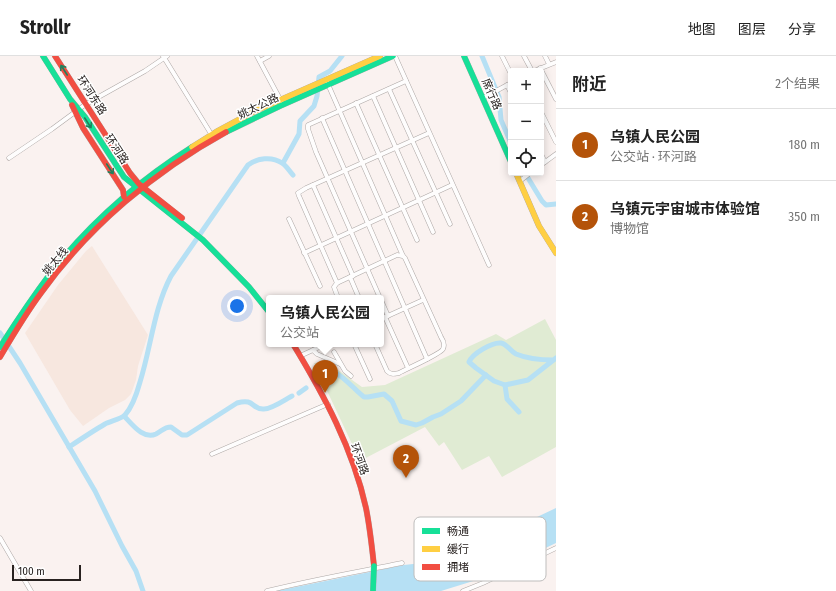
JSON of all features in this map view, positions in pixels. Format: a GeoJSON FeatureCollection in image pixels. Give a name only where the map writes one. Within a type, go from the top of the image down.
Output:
{"type":"FeatureCollection","features":[{"type":"Feature","properties":{"kind":"street","name":"环河路"},"geometry":{"type":"LineString","coordinates":[[43,56],[70,99],[85,117],[124,177],[181,218],[249,287],[266,308]]}},
{"type":"Feature","properties":{"kind":"street","name":"环河东路"},"geometry":{"type":"LineString","coordinates":[[55,56],[117,155],[139,187]]}},
{"type":"Feature","properties":{"kind":"street"},"geometry":{"type":"LineString","coordinates":[[257,56],[282,102]]}},
{"type":"Feature","properties":{"kind":"street"},"geometry":{"type":"LineString","coordinates":[[260,61],[269,56]]}},
{"type":"Feature","properties":{"kind":"street","name":"姚太公路"},"geometry":{"type":"LineString","coordinates":[[282,102],[308,94],[380,56]]}},
{"type":"Feature","properties":{"kind":"street"},"geometry":{"type":"LineString","coordinates":[[394,56],[488,265]]}},
{"type":"Feature","properties":{"kind":"street","name":"姚太公路"},"geometry":{"type":"LineString","coordinates":[[139,187],[213,137],[311,87],[327,83],[394,56]]}},
{"type":"Feature","properties":{"kind":"street","name":"席行路"},"geometry":{"type":"LineString","coordinates":[[464,56],[508,155]]}},
{"type":"Feature","properties":{"kind":"street"},"geometry":{"type":"LineString","coordinates":[[502,56],[508,68]]}},
{"type":"Feature","properties":{"kind":"street"},"geometry":{"type":"LineString","coordinates":[[524,56],[531,68]]}},
{"type":"Feature","properties":{"kind":"street"},"geometry":{"type":"LineString","coordinates":[[544,56],[549,64]]}},
{"type":"Feature","properties":{"kind":"street"},"geometry":{"type":"LineString","coordinates":[[8,158],[52,129],[86,104],[165,57],[213,137]]}},
{"type":"Feature","properties":{"kind":"street"},"geometry":{"type":"LineString","coordinates":[[540,68],[556,62]]}},
{"type":"Feature","properties":{"kind":"street"},"geometry":{"type":"LineString","coordinates":[[544,76],[556,99]]}},
{"type":"Feature","properties":{"kind":"street"},"geometry":{"type":"LineString","coordinates":[[379,295],[316,152],[308,125],[406,81]]}},
{"type":"Feature","properties":{"kind":"street"},"geometry":{"type":"LineString","coordinates":[[327,83],[385,216],[444,344],[442,351],[399,373],[390,374],[387,371],[376,347]]}},
{"type":"Feature","properties":{"kind":"street"},"geometry":{"type":"LineString","coordinates":[[483,98],[508,85]]}},
{"type":"Feature","properties":{"kind":"street"},"geometry":{"type":"LineString","coordinates":[[389,89],[450,224]]}},
{"type":"Feature","properties":{"kind":"street"},"geometry":{"type":"LineString","coordinates":[[373,96],[433,232]]}},
{"type":"Feature","properties":{"kind":"street"},"geometry":{"type":"LineString","coordinates":[[70,99],[77,117],[123,190],[124,197]]}},
{"type":"Feature","properties":{"kind":"street"},"geometry":{"type":"LineString","coordinates":[[356,103],[417,240]]}},
{"type":"Feature","properties":{"kind":"street"},"geometry":{"type":"LineString","coordinates":[[322,118],[427,359]]}},
{"type":"Feature","properties":{"kind":"street"},"geometry":{"type":"LineString","coordinates":[[544,118],[556,142]]}},
{"type":"Feature","properties":{"kind":"street"},"geometry":{"type":"LineString","coordinates":[[337,283],[298,194],[300,191],[327,178],[429,133]]}},
{"type":"Feature","properties":{"kind":"street"},"geometry":{"type":"LineString","coordinates":[[544,162],[556,154]]}},
{"type":"Feature","properties":{"kind":"street"},"geometry":{"type":"LineString","coordinates":[[518,176],[539,226],[556,254]]}},
{"type":"Feature","properties":{"kind":"street"},"geometry":{"type":"LineString","coordinates":[[521,180],[526,176]]}},
{"type":"Feature","properties":{"kind":"street"},"geometry":{"type":"LineString","coordinates":[[313,185],[359,295]]}},
{"type":"Feature","properties":{"kind":"street"},"geometry":{"type":"LineString","coordinates":[[304,253],[452,185]]}},
{"type":"Feature","properties":{"kind":"street","name":"姚太线"},"geometry":{"type":"LineString","coordinates":[[1,356],[13,329],[36,291],[59,262],[96,223],[124,197],[139,187]]}},
{"type":"Feature","properties":{"kind":"street","name":"姚太线"},"geometry":{"type":"LineString","coordinates":[[0,347],[71,256],[139,187]]}},
{"type":"Feature","properties":{"kind":"street"},"geometry":{"type":"LineString","coordinates":[[289,219],[320,286]]}},
{"type":"Feature","properties":{"kind":"street"},"geometry":{"type":"LineString","coordinates":[[337,295],[334,287],[337,283],[397,256],[403,256]]}},
{"type":"Feature","properties":{"kind":"street"},"geometry":{"type":"LineString","coordinates":[[408,368],[385,317],[423,300]]}},
{"type":"Feature","properties":{"kind":"street","name":"环河路"},"geometry":{"type":"LineString","coordinates":[[294,347],[328,404],[362,493],[370,532],[374,566],[372,591]]}},
{"type":"Feature","properties":{"kind":"street"},"geometry":{"type":"LineString","coordinates":[[300,356],[320,347]]}},
{"type":"Feature","properties":{"kind":"street"},"geometry":{"type":"LineString","coordinates":[[355,347],[370,379]]}},
{"type":"Feature","properties":{"kind":"street"},"geometry":{"type":"LineString","coordinates":[[313,350],[317,354],[340,364]]}},
{"type":"Feature","properties":{"kind":"street"},"geometry":{"type":"LineString","coordinates":[[334,352],[340,364],[351,376]]}},
{"type":"Feature","properties":{"kind":"street"},"geometry":{"type":"LineString","coordinates":[[212,454],[328,404]]}},
{"type":"Feature","properties":{"kind":"street"},"geometry":{"type":"LineString","coordinates":[[0,538],[31,591]]}},
{"type":"Feature","properties":{"kind":"street"},"geometry":{"type":"LineString","coordinates":[[546,553],[556,548]]}},
{"type":"Feature","properties":{"kind":"street"},"geometry":{"type":"LineString","coordinates":[[267,591],[305,581],[361,572],[402,563]]}},
{"type":"Feature","properties":{"kind":"street"},"geometry":{"type":"LineString","coordinates":[[463,591],[487,581]]}},
{"type":"Feature","properties":{"kind":"shaded area"},"geometry":{"type":"Polygon","coordinates":[[[92,246],[148,335],[131,394],[125,400],[109,408],[83,426],[70,410],[25,333],[58,285],[86,251],[92,246]]]}},
{"type":"Feature","properties":{"kind":"green space"},"geometry":{"type":"Polygon","coordinates":[[[545,319],[556,340],[556,447],[502,477],[489,456],[462,470],[444,442],[439,446],[425,427],[360,461],[314,363],[331,365],[362,387],[385,385],[496,334],[506,340],[545,319]]]}},
{"type":"Feature","properties":{"kind":"water"},"geometry":{"type":"Polygon","coordinates":[[[556,508],[556,543],[546,548],[546,517],[537,517],[556,508]]]}},
{"type":"Feature","properties":{"kind":"water"},"geometry":{"type":"Polygon","coordinates":[[[414,564],[414,581],[473,581],[441,591],[276,591],[414,564]]]}},
{"type":"Feature","properties":{"kind":"waterway"},"geometry":{"type":"LineString","coordinates":[[283,163],[299,134],[300,121],[314,106],[317,96],[319,77],[330,71],[342,56]]}},
{"type":"Feature","properties":{"kind":"waterway"},"geometry":{"type":"LineString","coordinates":[[482,56],[499,97],[501,120],[510,140]]}},
{"type":"Feature","properties":{"kind":"waterway"},"geometry":{"type":"LineString","coordinates":[[69,447],[105,424],[125,415],[130,408],[136,395],[144,369],[153,328],[165,288],[171,276],[248,165],[260,159],[274,159],[283,164],[293,175]]}},
{"type":"Feature","properties":{"kind":"waterway"},"geometry":{"type":"LineString","coordinates":[[527,176],[546,205],[556,204]]}},
{"type":"Feature","properties":{"kind":"waterway"},"geometry":{"type":"LineString","coordinates":[[0,333],[20,363],[95,491],[136,571],[143,591]]}},
{"type":"Feature","properties":{"kind":"waterway"},"geometry":{"type":"LineString","coordinates":[[553,360],[534,359],[521,356],[514,353],[505,345],[497,343],[483,349],[469,362],[494,381],[505,385],[528,380],[556,358]]}},
{"type":"Feature","properties":{"kind":"waterway"},"geometry":{"type":"LineString","coordinates":[[325,370],[341,376],[364,397],[384,394],[392,401],[401,421],[416,425],[441,414],[461,401],[486,375]]}},
{"type":"Feature","properties":{"kind":"waterway"},"geometry":{"type":"LineString","coordinates":[[505,385],[507,399],[519,412]]}},
{"type":"Feature","properties":{"kind":"waterway"},"geometry":{"type":"LineString","coordinates":[[299,393],[306,388]]}},
{"type":"Feature","properties":{"kind":"waterway"},"geometry":{"type":"LineString","coordinates":[[124,416],[134,427],[147,435],[156,434],[169,427],[182,435],[187,435],[237,403],[247,402],[259,409],[266,409],[292,396]]}},
{"type":"Feature","properties":{"kind":"traffic: fast"},"geometry":{"type":"LineString","coordinates":[[43,56],[70,99],[85,117],[124,177],[203,240],[249,287],[266,308]]}},
{"type":"Feature","properties":{"kind":"traffic: fast"},"geometry":{"type":"LineString","coordinates":[[226,132],[280,106],[393,56]]}},
{"type":"Feature","properties":{"kind":"traffic: fast"},"geometry":{"type":"LineString","coordinates":[[464,56],[508,155]]}},
{"type":"Feature","properties":{"kind":"traffic: fast"},"geometry":{"type":"LineString","coordinates":[[0,347],[50,274],[81,238],[115,204],[153,174],[192,147]]}},
{"type":"Feature","properties":{"kind":"traffic: fast"},"geometry":{"type":"LineString","coordinates":[[373,591],[374,566]]}},
{"type":"Feature","properties":{"kind":"traffic: slow"},"geometry":{"type":"LineString","coordinates":[[192,147],[255,111],[380,56]]}},
{"type":"Feature","properties":{"kind":"traffic: slow"},"geometry":{"type":"LineString","coordinates":[[517,176],[539,226],[556,253]]}},
{"type":"Feature","properties":{"kind":"traffic: jam"},"geometry":{"type":"LineString","coordinates":[[55,56],[130,173],[139,184],[182,218]]}},
{"type":"Feature","properties":{"kind":"traffic: jam"},"geometry":{"type":"LineString","coordinates":[[72,105],[83,128],[123,190],[124,197]]}},
{"type":"Feature","properties":{"kind":"traffic: jam"},"geometry":{"type":"LineString","coordinates":[[0,357],[25,316],[60,268],[102,223],[149,182],[200,147],[226,132]]}},
{"type":"Feature","properties":{"kind":"traffic: jam"},"geometry":{"type":"LineString","coordinates":[[295,347],[316,383],[336,423],[353,465],[366,508],[374,566]]}},
{"type":"Feature","properties":{"kind":"place","name":"乌镇人民公园"},"geometry":{"type":"Point","coordinates":[325,393]}},
{"type":"Feature","properties":{"kind":"place","name":"乌镇元宇宙城市体验馆"},"geometry":{"type":"Point","coordinates":[406,478]}}]}
